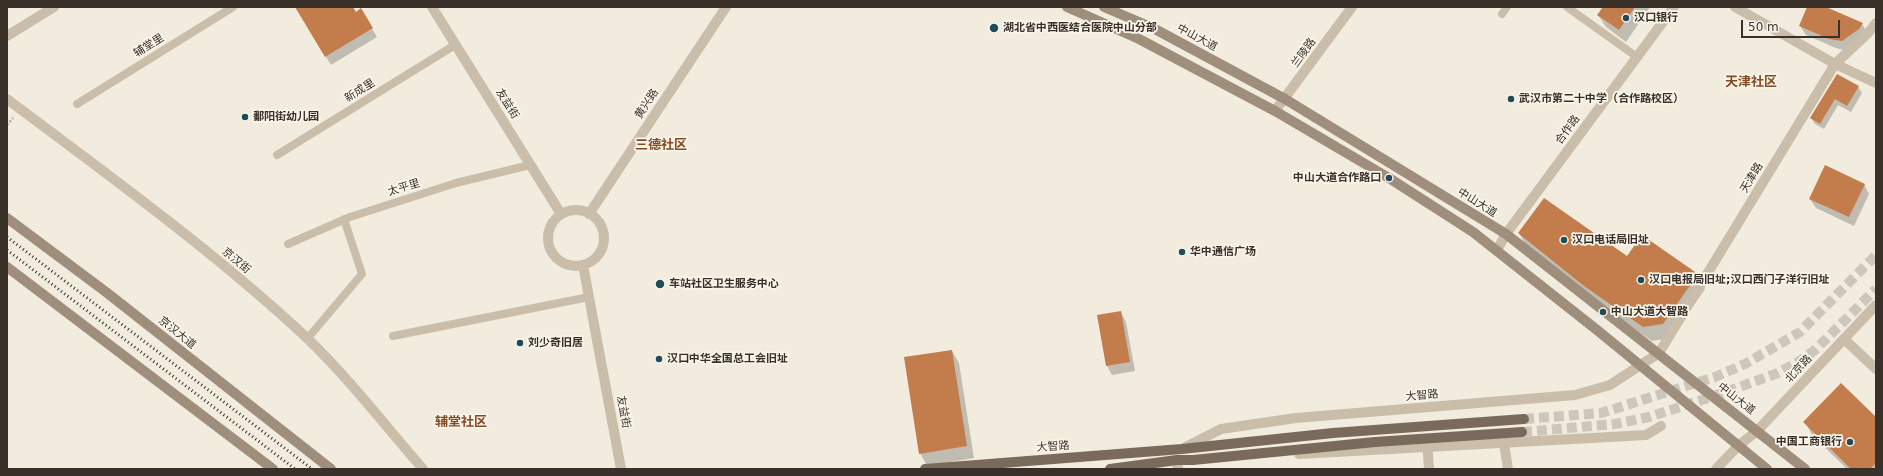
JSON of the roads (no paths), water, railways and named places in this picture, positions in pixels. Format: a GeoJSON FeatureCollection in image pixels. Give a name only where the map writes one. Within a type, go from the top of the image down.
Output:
{"type":"FeatureCollection","features":[{"type":"Feature","properties":{"kind":"main road"},"geometry":{"type":"LineString","coordinates":[[1067,7],[1139,39],[1275,111],[1389,178],[1473,232],[1767,469]]}},
{"type":"Feature","properties":{"kind":"main road","name":"中山大道"},"geometry":{"type":"LineString","coordinates":[[1104,7],[1154,28],[1285,99],[1506,234],[1603,312],[1659,353],[1805,469]]}},
{"type":"Feature","properties":{"kind":"main road","name":"京汉大道"},"geometry":{"type":"LineString","coordinates":[[7,218],[106,292],[331,469]]}},
{"type":"Feature","properties":{"kind":"main road"},"geometry":{"type":"LineString","coordinates":[[7,267],[273,469]]}},
{"type":"Feature","properties":{"kind":"main road","name":"大智路"},"geometry":{"type":"LineString","coordinates":[[925,469],[1182,449],[1333,433],[1524,419]]}},
{"type":"Feature","properties":{"kind":"main road"},"geometry":{"type":"LineString","coordinates":[[1110,469],[1178,464],[1193,460],[1345,444],[1428,443],[1522,432]]}},
{"type":"Feature","properties":{"kind":"street"},"geometry":{"type":"LineString","coordinates":[[7,36],[54,7]]}},
{"type":"Feature","properties":{"kind":"street","name":"友益街"},"geometry":{"type":"LineString","coordinates":[[432,7],[561,214]]}},
{"type":"Feature","properties":{"kind":"street","name":"黄兴路"},"geometry":{"type":"LineString","coordinates":[[589,214],[726,7]]}},
{"type":"Feature","properties":{"kind":"street","name":"兰陵路"},"geometry":{"type":"LineString","coordinates":[[1275,111],[1352,7]]}},
{"type":"Feature","properties":{"kind":"street","name":"合作路"},"geometry":{"type":"LineString","coordinates":[[1497,250],[1506,234],[1674,7]]}},
{"type":"Feature","properties":{"kind":"street"},"geometry":{"type":"LineString","coordinates":[[1735,7],[1835,64],[1876,83]]}},
{"type":"Feature","properties":{"kind":"street","name":"天津路"},"geometry":{"type":"LineString","coordinates":[[1659,353],[1835,64],[1869,32],[1876,23]]}},
{"type":"Feature","properties":{"kind":"street","name":"京汉街"},"geometry":{"type":"LineString","coordinates":[[7,99],[108,175],[222,265],[307,339],[423,469]]}},
{"type":"Feature","properties":{"kind":"street"},"geometry":{"type":"LineString","coordinates":[[575,211],[589,214],[601,227],[603,236],[602,246],[598,254],[592,261],[583,265],[570,266],[561,262],[554,256],[549,247],[549,229],[561,214],[575,211]]}},
{"type":"Feature","properties":{"kind":"street","name":"友益街"},"geometry":{"type":"LineString","coordinates":[[583,265],[621,469]]}},
{"type":"Feature","properties":{"kind":"street","name":"北京路"},"geometry":{"type":"LineString","coordinates":[[1716,469],[1738,446],[1757,431],[1876,305]]}},
{"type":"Feature","properties":{"kind":"street"},"geometry":{"type":"LineString","coordinates":[[1844,339],[1876,369]]}},
{"type":"Feature","properties":{"kind":"street","name":"大智路"},"geometry":{"type":"LineString","coordinates":[[1182,449],[1221,429],[1296,418],[1575,395],[1610,385],[1659,353]]}},
{"type":"Feature","properties":{"kind":"street"},"geometry":{"type":"LineString","coordinates":[[1429,469],[1428,443],[1504,443],[1646,435],[1661,426]]}},
{"type":"Feature","properties":{"kind":"street"},"geometry":{"type":"LineString","coordinates":[[1504,443],[1508,469]]}},
{"type":"Feature","properties":{"kind":"lane","name":"辅堂里"},"geometry":{"type":"LineString","coordinates":[[77,104],[233,7]]}},
{"type":"Feature","properties":{"kind":"lane"},"geometry":{"type":"LineString","coordinates":[[1502,14],[1507,7]]}},
{"type":"Feature","properties":{"kind":"lane"},"geometry":{"type":"LineString","coordinates":[[1567,7],[1636,57]]}},
{"type":"Feature","properties":{"kind":"lane","name":"新成里"},"geometry":{"type":"LineString","coordinates":[[277,155],[455,45]]}},
{"type":"Feature","properties":{"kind":"lane","name":"太平里"},"geometry":{"type":"LineString","coordinates":[[288,244],[344,219],[456,183],[530,165]]}},
{"type":"Feature","properties":{"kind":"lane"},"geometry":{"type":"LineString","coordinates":[[307,339],[362,274],[344,219]]}},
{"type":"Feature","properties":{"kind":"lane"},"geometry":{"type":"LineString","coordinates":[[393,336],[589,297]]}},
{"type":"Feature","properties":{"kind":"tunnel"},"geometry":{"type":"LineString","coordinates":[[1524,419],[1601,413],[1715,377],[1745,364],[1800,332],[1876,255]]}},
{"type":"Feature","properties":{"kind":"tunnel"},"geometry":{"type":"LineString","coordinates":[[1522,432],[1615,424],[1649,417],[1778,373],[1798,362],[1815,350],[1876,289]]}},
{"type":"Feature","properties":{"kind":"railway"},"geometry":{"type":"LineString","coordinates":[[7,237],[312,469]]}},
{"type":"Feature","properties":{"kind":"railway"},"geometry":{"type":"LineString","coordinates":[[7,250],[295,469]]}},
{"type":"Feature","properties":{"kind":"place","name":"汉口银行"},"geometry":{"type":"Point","coordinates":[1626,18]}},
{"type":"Feature","properties":{"kind":"place","name":"湖北省中西医结合医院中山分部"},"geometry":{"type":"Point","coordinates":[994,28]}},
{"type":"Feature","properties":{"kind":"place","name":"武汉市第二十中学（合作路校区）"},"geometry":{"type":"Point","coordinates":[1511,99]}},
{"type":"Feature","properties":{"kind":"place","name":"鄱阳街幼儿园"},"geometry":{"type":"Point","coordinates":[245,117]}},
{"type":"Feature","properties":{"kind":"place","name":"中山大道合作路口"},"geometry":{"type":"Point","coordinates":[1389,178]}},
{"type":"Feature","properties":{"kind":"place","name":"汉口电话局旧址"},"geometry":{"type":"Point","coordinates":[1564,240]}},
{"type":"Feature","properties":{"kind":"place","name":"华中通信广场"},"geometry":{"type":"Point","coordinates":[1182,252]}},
{"type":"Feature","properties":{"kind":"place","name":"汉口电报局旧址;汉口西门子洋行旧址"},"geometry":{"type":"Point","coordinates":[1641,280]}},
{"type":"Feature","properties":{"kind":"place","name":"车站社区卫生服务中心"},"geometry":{"type":"Point","coordinates":[660,284]}},
{"type":"Feature","properties":{"kind":"place","name":"中山大道大智路"},"geometry":{"type":"Point","coordinates":[1603,312]}},
{"type":"Feature","properties":{"kind":"place","name":"刘少奇旧居"},"geometry":{"type":"Point","coordinates":[520,343]}},
{"type":"Feature","properties":{"kind":"place","name":"汉口中华全国总工会旧址"},"geometry":{"type":"Point","coordinates":[659,359]}},
{"type":"Feature","properties":{"kind":"place","name":"中国工商银行"},"geometry":{"type":"Point","coordinates":[1850,442]}},
{"type":"Feature","properties":{"kind":"district","name":"天津社区"},"geometry":{"type":"Point","coordinates":[1751,83]}},
{"type":"Feature","properties":{"kind":"district","name":"三德社区"},"geometry":{"type":"Point","coordinates":[661,146]}},
{"type":"Feature","properties":{"kind":"district","name":"辅堂社区"},"geometry":{"type":"Point","coordinates":[461,423]}}]}
